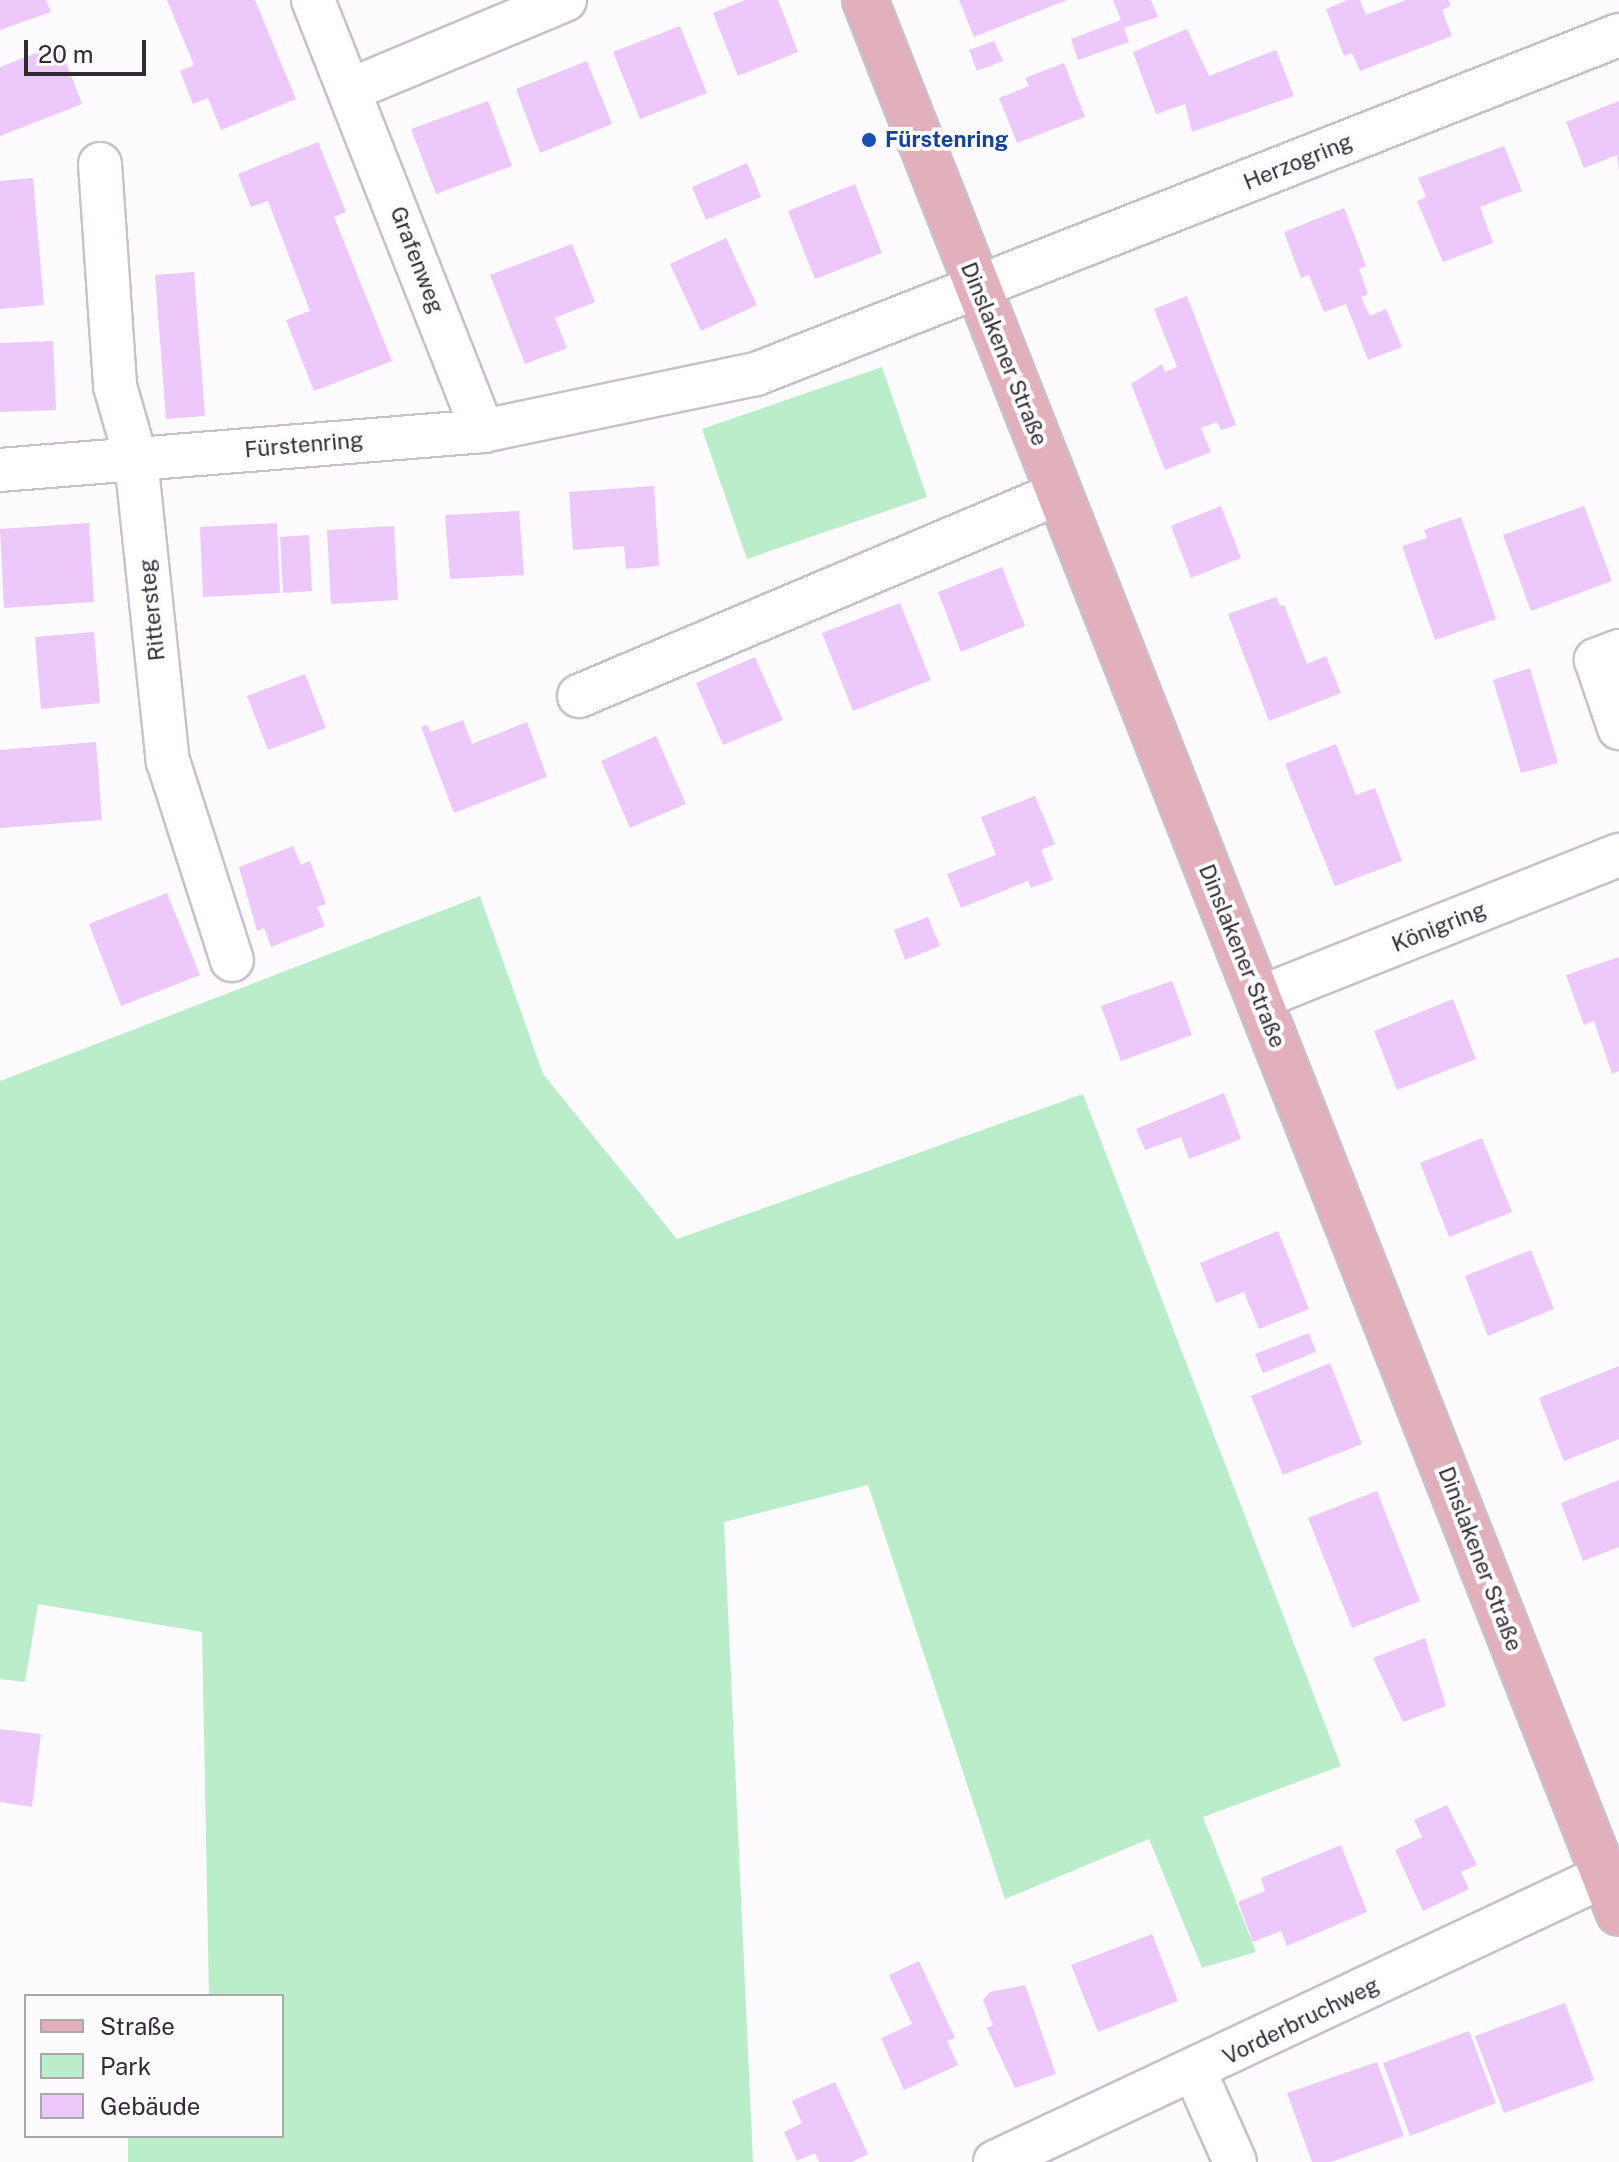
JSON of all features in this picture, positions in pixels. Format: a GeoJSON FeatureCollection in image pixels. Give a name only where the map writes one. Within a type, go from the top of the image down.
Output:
{"type":"FeatureCollection","features":[{"type":"Feature","properties":{"kind":"main road","name":"Dinslakener Straße"},"geometry":{"type":"LineString","coordinates":[[865,0],[1612,1894]]}},
{"type":"Feature","properties":{"kind":"street","name":"Grafenweg"},"geometry":{"type":"LineString","coordinates":[[313,0],[352,89],[483,431]]}},
{"type":"Feature","properties":{"kind":"street"},"geometry":{"type":"LineString","coordinates":[[352,89],[565,0]]}},
{"type":"Feature","properties":{"kind":"street","name":"Herzogring"},"geometry":{"type":"LineString","coordinates":[[977,287],[1619,35]]}},
{"type":"Feature","properties":{"kind":"street"},"geometry":{"type":"LineString","coordinates":[[100,164],[115,386],[136,459]]}},
{"type":"Feature","properties":{"kind":"street","name":"Fürstenring"},"geometry":{"type":"LineString","coordinates":[[0,470],[483,431],[756,374],[977,287]]}},
{"type":"Feature","properties":{"kind":"street","name":"Rittersteg"},"geometry":{"type":"LineString","coordinates":[[136,459],[168,761],[232,960]]}},
{"type":"Feature","properties":{"kind":"street"},"geometry":{"type":"LineString","coordinates":[[579,696],[1059,493]]}},
{"type":"Feature","properties":{"kind":"street"},"geometry":{"type":"LineString","coordinates":[[1619,651],[1596,660],[1619,728]]}},
{"type":"Feature","properties":{"kind":"street","name":"Königring"},"geometry":{"type":"LineString","coordinates":[[1259,998],[1619,855]]}},
{"type":"Feature","properties":{"kind":"street","name":"Vorderbruchweg"},"geometry":{"type":"LineString","coordinates":[[995,2162],[1195,2072],[1612,1894]]}},
{"type":"Feature","properties":{"kind":"street"},"geometry":{"type":"LineString","coordinates":[[1195,2072],[1235,2162]]}},
{"type":"Feature","properties":{"kind":"green space"},"geometry":{"type":"Polygon","coordinates":[[[882,367],[927,497],[747,559],[702,429],[882,367]]]}},
{"type":"Feature","properties":{"kind":"green space"},"geometry":{"type":"Polygon","coordinates":[[[480,896],[543,1074],[677,1239],[1083,1094],[1341,1766],[1203,1817],[1256,1952],[1202,1968],[1149,1839],[1005,1899],[868,1485],[724,1522],[753,2162],[128,2162],[128,2138],[284,2138],[284,1994],[209,1994],[202,1632],[38,1604],[25,1682],[0,1679],[0,1081],[480,896]]]}},
{"type":"Feature","properties":{"kind":"building"},"geometry":{"type":"Polygon","coordinates":[[[0,0],[46,0],[51,12],[0,30],[0,0]]]}},
{"type":"Feature","properties":{"kind":"building"},"geometry":{"type":"Polygon","coordinates":[[[167,0],[255,0],[296,99],[221,130],[208,98],[193,104],[180,71],[194,65],[167,0]]]}},
{"type":"Feature","properties":{"kind":"building"},"geometry":{"type":"Polygon","coordinates":[[[745,0],[778,0],[798,52],[738,76],[713,13],[745,0]]]}},
{"type":"Feature","properties":{"kind":"building"},"geometry":{"type":"Polygon","coordinates":[[[959,0],[1067,0],[974,37],[959,0]]]}},
{"type":"Feature","properties":{"kind":"building"},"geometry":{"type":"Polygon","coordinates":[[[1113,0],[1151,0],[1158,17],[1124,28],[1129,42],[1078,60],[1071,39],[1121,20],[1113,0]]]}},
{"type":"Feature","properties":{"kind":"building"},"geometry":{"type":"Polygon","coordinates":[[[1348,0],[1360,0],[1366,15],[1406,0],[1448,0],[1451,6],[1442,10],[1452,36],[1360,71],[1352,53],[1344,56],[1326,9],[1348,0]]]}},
{"type":"Feature","properties":{"kind":"building"},"geometry":{"type":"Polygon","coordinates":[[[680,26],[707,93],[640,119],[613,52],[680,26]]]}},
{"type":"Feature","properties":{"kind":"building"},"geometry":{"type":"Polygon","coordinates":[[[1187,29],[1209,76],[1276,50],[1294,96],[1192,132],[1185,104],[1156,114],[1133,52],[1187,29]]]}},
{"type":"Feature","properties":{"kind":"building"},"geometry":{"type":"Polygon","coordinates":[[[994,41],[1003,61],[977,71],[969,50],[994,41]]]}},
{"type":"Feature","properties":{"kind":"building"},"geometry":{"type":"Polygon","coordinates":[[[59,44],[82,104],[0,136],[0,67],[59,44]]]}},
{"type":"Feature","properties":{"kind":"building"},"geometry":{"type":"Polygon","coordinates":[[[587,61],[612,124],[540,153],[516,89],[587,61]]]}},
{"type":"Feature","properties":{"kind":"building"},"geometry":{"type":"Polygon","coordinates":[[[1064,63],[1085,117],[1017,143],[999,98],[1029,86],[1025,78],[1064,63]]]}},
{"type":"Feature","properties":{"kind":"building"},"geometry":{"type":"Polygon","coordinates":[[[488,101],[512,166],[436,194],[411,129],[488,101]]]}},
{"type":"Feature","properties":{"kind":"building"},"geometry":{"type":"Polygon","coordinates":[[[1619,101],[1619,172],[1617,155],[1584,168],[1566,122],[1619,101]]]}},
{"type":"Feature","properties":{"kind":"building"},"geometry":{"type":"Polygon","coordinates":[[[318,142],[346,212],[334,217],[392,361],[314,391],[286,320],[310,311],[268,201],[251,207],[238,174],[318,142]]]}},
{"type":"Feature","properties":{"kind":"building"},"geometry":{"type":"Polygon","coordinates":[[[1504,146],[1522,191],[1480,207],[1493,243],[1443,262],[1417,201],[1426,197],[1418,178],[1504,146]]]}},
{"type":"Feature","properties":{"kind":"building"},"geometry":{"type":"Polygon","coordinates":[[[747,163],[761,197],[706,220],[692,187],[747,163]]]}},
{"type":"Feature","properties":{"kind":"building"},"geometry":{"type":"Polygon","coordinates":[[[33,178],[44,305],[0,309],[0,181],[33,178]]]}},
{"type":"Feature","properties":{"kind":"building"},"geometry":{"type":"Polygon","coordinates":[[[855,184],[882,253],[815,279],[788,211],[855,184]]]}},
{"type":"Feature","properties":{"kind":"building"},"geometry":{"type":"Polygon","coordinates":[[[1344,208],[1366,266],[1359,269],[1368,294],[1361,297],[1370,316],[1386,309],[1402,347],[1368,360],[1346,304],[1324,312],[1309,275],[1301,278],[1284,232],[1344,208]]]}},
{"type":"Feature","properties":{"kind":"building"},"geometry":{"type":"Polygon","coordinates":[[[726,238],[757,305],[701,331],[670,264],[726,238]]]}},
{"type":"Feature","properties":{"kind":"building"},"geometry":{"type":"Polygon","coordinates":[[[572,244],[595,302],[555,318],[567,348],[525,364],[490,275],[572,244]]]}},
{"type":"Feature","properties":{"kind":"building"},"geometry":{"type":"Polygon","coordinates":[[[194,272],[205,416],[166,419],[155,275],[194,272]]]}},
{"type":"Feature","properties":{"kind":"building"},"geometry":{"type":"Polygon","coordinates":[[[1187,296],[1236,425],[1221,430],[1217,422],[1201,428],[1211,452],[1165,470],[1131,384],[1162,364],[1165,372],[1177,367],[1154,309],[1187,296]]]}},
{"type":"Feature","properties":{"kind":"building"},"geometry":{"type":"Polygon","coordinates":[[[53,341],[56,410],[0,412],[0,343],[53,341]]]}},
{"type":"Feature","properties":{"kind":"building"},"geometry":{"type":"Polygon","coordinates":[[[654,486],[659,566],[626,569],[624,546],[573,550],[569,492],[654,486]]]}},
{"type":"Feature","properties":{"kind":"building"},"geometry":{"type":"Polygon","coordinates":[[[1221,506],[1241,558],[1191,578],[1171,526],[1221,506]]]}},
{"type":"Feature","properties":{"kind":"building"},"geometry":{"type":"Polygon","coordinates":[[[1584,506],[1612,581],[1531,611],[1503,535],[1584,506]]]}},
{"type":"Feature","properties":{"kind":"building"},"geometry":{"type":"Polygon","coordinates":[[[519,511],[524,575],[450,579],[445,515],[519,511]]]}},
{"type":"Feature","properties":{"kind":"building"},"geometry":{"type":"Polygon","coordinates":[[[1461,517],[1496,619],[1435,640],[1402,546],[1427,538],[1424,530],[1461,517]]]}},
{"type":"Feature","properties":{"kind":"building"},"geometry":{"type":"Polygon","coordinates":[[[89,523],[94,602],[4,608],[0,529],[89,523]]]}},
{"type":"Feature","properties":{"kind":"building"},"geometry":{"type":"Polygon","coordinates":[[[277,523],[280,593],[203,597],[200,527],[277,523]]]}},
{"type":"Feature","properties":{"kind":"building"},"geometry":{"type":"Polygon","coordinates":[[[394,526],[398,600],[331,604],[327,530],[394,526]]]}},
{"type":"Feature","properties":{"kind":"building"},"geometry":{"type":"Polygon","coordinates":[[[309,535],[312,591],[283,593],[280,537],[309,535]]]}},
{"type":"Feature","properties":{"kind":"building"},"geometry":{"type":"Polygon","coordinates":[[[1002,567],[1025,626],[961,652],[938,592],[1002,567]]]}},
{"type":"Feature","properties":{"kind":"building"},"geometry":{"type":"Polygon","coordinates":[[[1276,597],[1280,606],[1284,605],[1307,664],[1326,656],[1341,693],[1269,721],[1228,614],[1276,597]]]}},
{"type":"Feature","properties":{"kind":"building"},"geometry":{"type":"Polygon","coordinates":[[[900,603],[931,680],[853,711],[822,633],[900,603]]]}},
{"type":"Feature","properties":{"kind":"building"},"geometry":{"type":"Polygon","coordinates":[[[94,632],[100,703],[41,709],[35,637],[94,632]]]}},
{"type":"Feature","properties":{"kind":"building"},"geometry":{"type":"Polygon","coordinates":[[[755,657],[783,720],[723,745],[696,683],[755,657]]]}},
{"type":"Feature","properties":{"kind":"building"},"geometry":{"type":"Polygon","coordinates":[[[1530,668],[1558,763],[1521,773],[1493,680],[1530,668]]]}},
{"type":"Feature","properties":{"kind":"building"},"geometry":{"type":"Polygon","coordinates":[[[305,674],[326,728],[268,750],[247,696],[305,674]]]}},
{"type":"Feature","properties":{"kind":"building"},"geometry":{"type":"Polygon","coordinates":[[[463,720],[472,744],[527,722],[547,777],[454,813],[421,727],[427,725],[431,732],[463,720]]]}},
{"type":"Feature","properties":{"kind":"building"},"geometry":{"type":"Polygon","coordinates":[[[656,736],[686,804],[630,828],[601,761],[656,736]]]}},
{"type":"Feature","properties":{"kind":"building"},"geometry":{"type":"Polygon","coordinates":[[[96,742],[102,820],[0,828],[0,750],[96,742]]]}},
{"type":"Feature","properties":{"kind":"building"},"geometry":{"type":"Polygon","coordinates":[[[1336,744],[1356,795],[1375,788],[1402,861],[1335,886],[1285,764],[1336,744]]]}},
{"type":"Feature","properties":{"kind":"building"},"geometry":{"type":"Polygon","coordinates":[[[1035,796],[1055,844],[1041,850],[1053,880],[1031,888],[1028,881],[961,908],[947,874],[996,855],[981,817],[1035,796]]]}},
{"type":"Feature","properties":{"kind":"building"},"geometry":{"type":"Polygon","coordinates":[[[293,846],[301,865],[310,861],[326,904],[317,907],[325,926],[271,947],[264,928],[257,931],[239,867],[293,846]]]}},
{"type":"Feature","properties":{"kind":"building"},"geometry":{"type":"Polygon","coordinates":[[[167,893],[200,975],[121,1006],[89,924],[167,893]]]}},
{"type":"Feature","properties":{"kind":"building"},"geometry":{"type":"Polygon","coordinates":[[[928,917],[940,946],[905,960],[894,930],[928,917]]]}},
{"type":"Feature","properties":{"kind":"building"},"geometry":{"type":"Polygon","coordinates":[[[1619,957],[1619,1071],[1612,1074],[1594,1021],[1584,1025],[1566,975],[1619,957]]]}},
{"type":"Feature","properties":{"kind":"building"},"geometry":{"type":"Polygon","coordinates":[[[1172,981],[1192,1035],[1121,1061],[1101,1006],[1172,981]]]}},
{"type":"Feature","properties":{"kind":"building"},"geometry":{"type":"Polygon","coordinates":[[[1453,999],[1476,1059],[1397,1090],[1374,1031],[1453,999]]]}},
{"type":"Feature","properties":{"kind":"building"},"geometry":{"type":"Polygon","coordinates":[[[1224,1093],[1241,1139],[1189,1159],[1181,1137],[1145,1150],[1136,1129],[1224,1093]]]}},
{"type":"Feature","properties":{"kind":"building"},"geometry":{"type":"Polygon","coordinates":[[[1482,1138],[1512,1212],[1449,1237],[1420,1163],[1482,1138]]]}},
{"type":"Feature","properties":{"kind":"building"},"geometry":{"type":"Polygon","coordinates":[[[1278,1231],[1309,1309],[1259,1329],[1244,1292],[1216,1303],[1200,1263],[1278,1231]]]}},
{"type":"Feature","properties":{"kind":"building"},"geometry":{"type":"Polygon","coordinates":[[[1531,1250],[1554,1309],[1488,1336],[1465,1276],[1531,1250]]]}},
{"type":"Feature","properties":{"kind":"building"},"geometry":{"type":"Polygon","coordinates":[[[1309,1333],[1316,1352],[1263,1373],[1255,1354],[1309,1333]]]}},
{"type":"Feature","properties":{"kind":"building"},"geometry":{"type":"Polygon","coordinates":[[[1330,1363],[1362,1444],[1283,1475],[1251,1396],[1330,1363]]]}},
{"type":"Feature","properties":{"kind":"building"},"geometry":{"type":"Polygon","coordinates":[[[1619,1366],[1619,1439],[1564,1461],[1539,1398],[1619,1366]]]}},
{"type":"Feature","properties":{"kind":"building"},"geometry":{"type":"Polygon","coordinates":[[[1619,1480],[1619,1547],[1583,1561],[1561,1503],[1619,1480]]]}},
{"type":"Feature","properties":{"kind":"building"},"geometry":{"type":"Polygon","coordinates":[[[1377,1491],[1420,1601],[1352,1628],[1308,1518],[1377,1491]]]}},
{"type":"Feature","properties":{"kind":"building"},"geometry":{"type":"Polygon","coordinates":[[[1425,1638],[1446,1706],[1403,1722],[1373,1658],[1425,1638]]]}},
{"type":"Feature","properties":{"kind":"building"},"geometry":{"type":"Polygon","coordinates":[[[0,1729],[41,1734],[32,1807],[0,1802],[0,1729]]]}},
{"type":"Feature","properties":{"kind":"building"},"geometry":{"type":"Polygon","coordinates":[[[1447,1805],[1477,1865],[1461,1872],[1469,1889],[1423,1911],[1395,1850],[1422,1837],[1414,1820],[1447,1805]]]}},
{"type":"Feature","properties":{"kind":"building"},"geometry":{"type":"Polygon","coordinates":[[[1341,1845],[1367,1912],[1287,1946],[1281,1931],[1253,1942],[1238,1902],[1265,1891],[1261,1878],[1341,1845]]]}},
{"type":"Feature","properties":{"kind":"building"},"geometry":{"type":"Polygon","coordinates":[[[1152,1934],[1178,2001],[1098,2032],[1071,1965],[1152,1934]]]}},
{"type":"Feature","properties":{"kind":"building"},"geometry":{"type":"Polygon","coordinates":[[[919,1961],[955,2038],[947,2041],[958,2065],[904,2090],[881,2038],[912,2024],[889,1975],[919,1961]]]}},
{"type":"Feature","properties":{"kind":"building"},"geometry":{"type":"Polygon","coordinates":[[[1025,1985],[1056,2074],[1015,2088],[987,2028],[993,2025],[983,2000],[990,1992],[1025,1985]]]}},
{"type":"Feature","properties":{"kind":"building"},"geometry":{"type":"Polygon","coordinates":[[[1565,2003],[1594,2080],[1504,2113],[1475,2036],[1565,2003]]]}},
{"type":"Feature","properties":{"kind":"building"},"geometry":{"type":"Polygon","coordinates":[[[1469,2031],[1496,2103],[1410,2136],[1383,2063],[1469,2031]]]}},
{"type":"Feature","properties":{"kind":"building"},"geometry":{"type":"Polygon","coordinates":[[[1377,2062],[1404,2136],[1331,2162],[1312,2162],[1287,2093],[1377,2062]]]}},
{"type":"Feature","properties":{"kind":"building"},"geometry":{"type":"Polygon","coordinates":[[[835,2082],[868,2154],[852,2162],[819,2162],[815,2153],[797,2161],[784,2132],[802,2123],[792,2101],[835,2082]]]}},
{"type":"Feature","properties":{"kind":"place","name":"Fürstenring"},"geometry":{"type":"Point","coordinates":[869,140]}}]}
